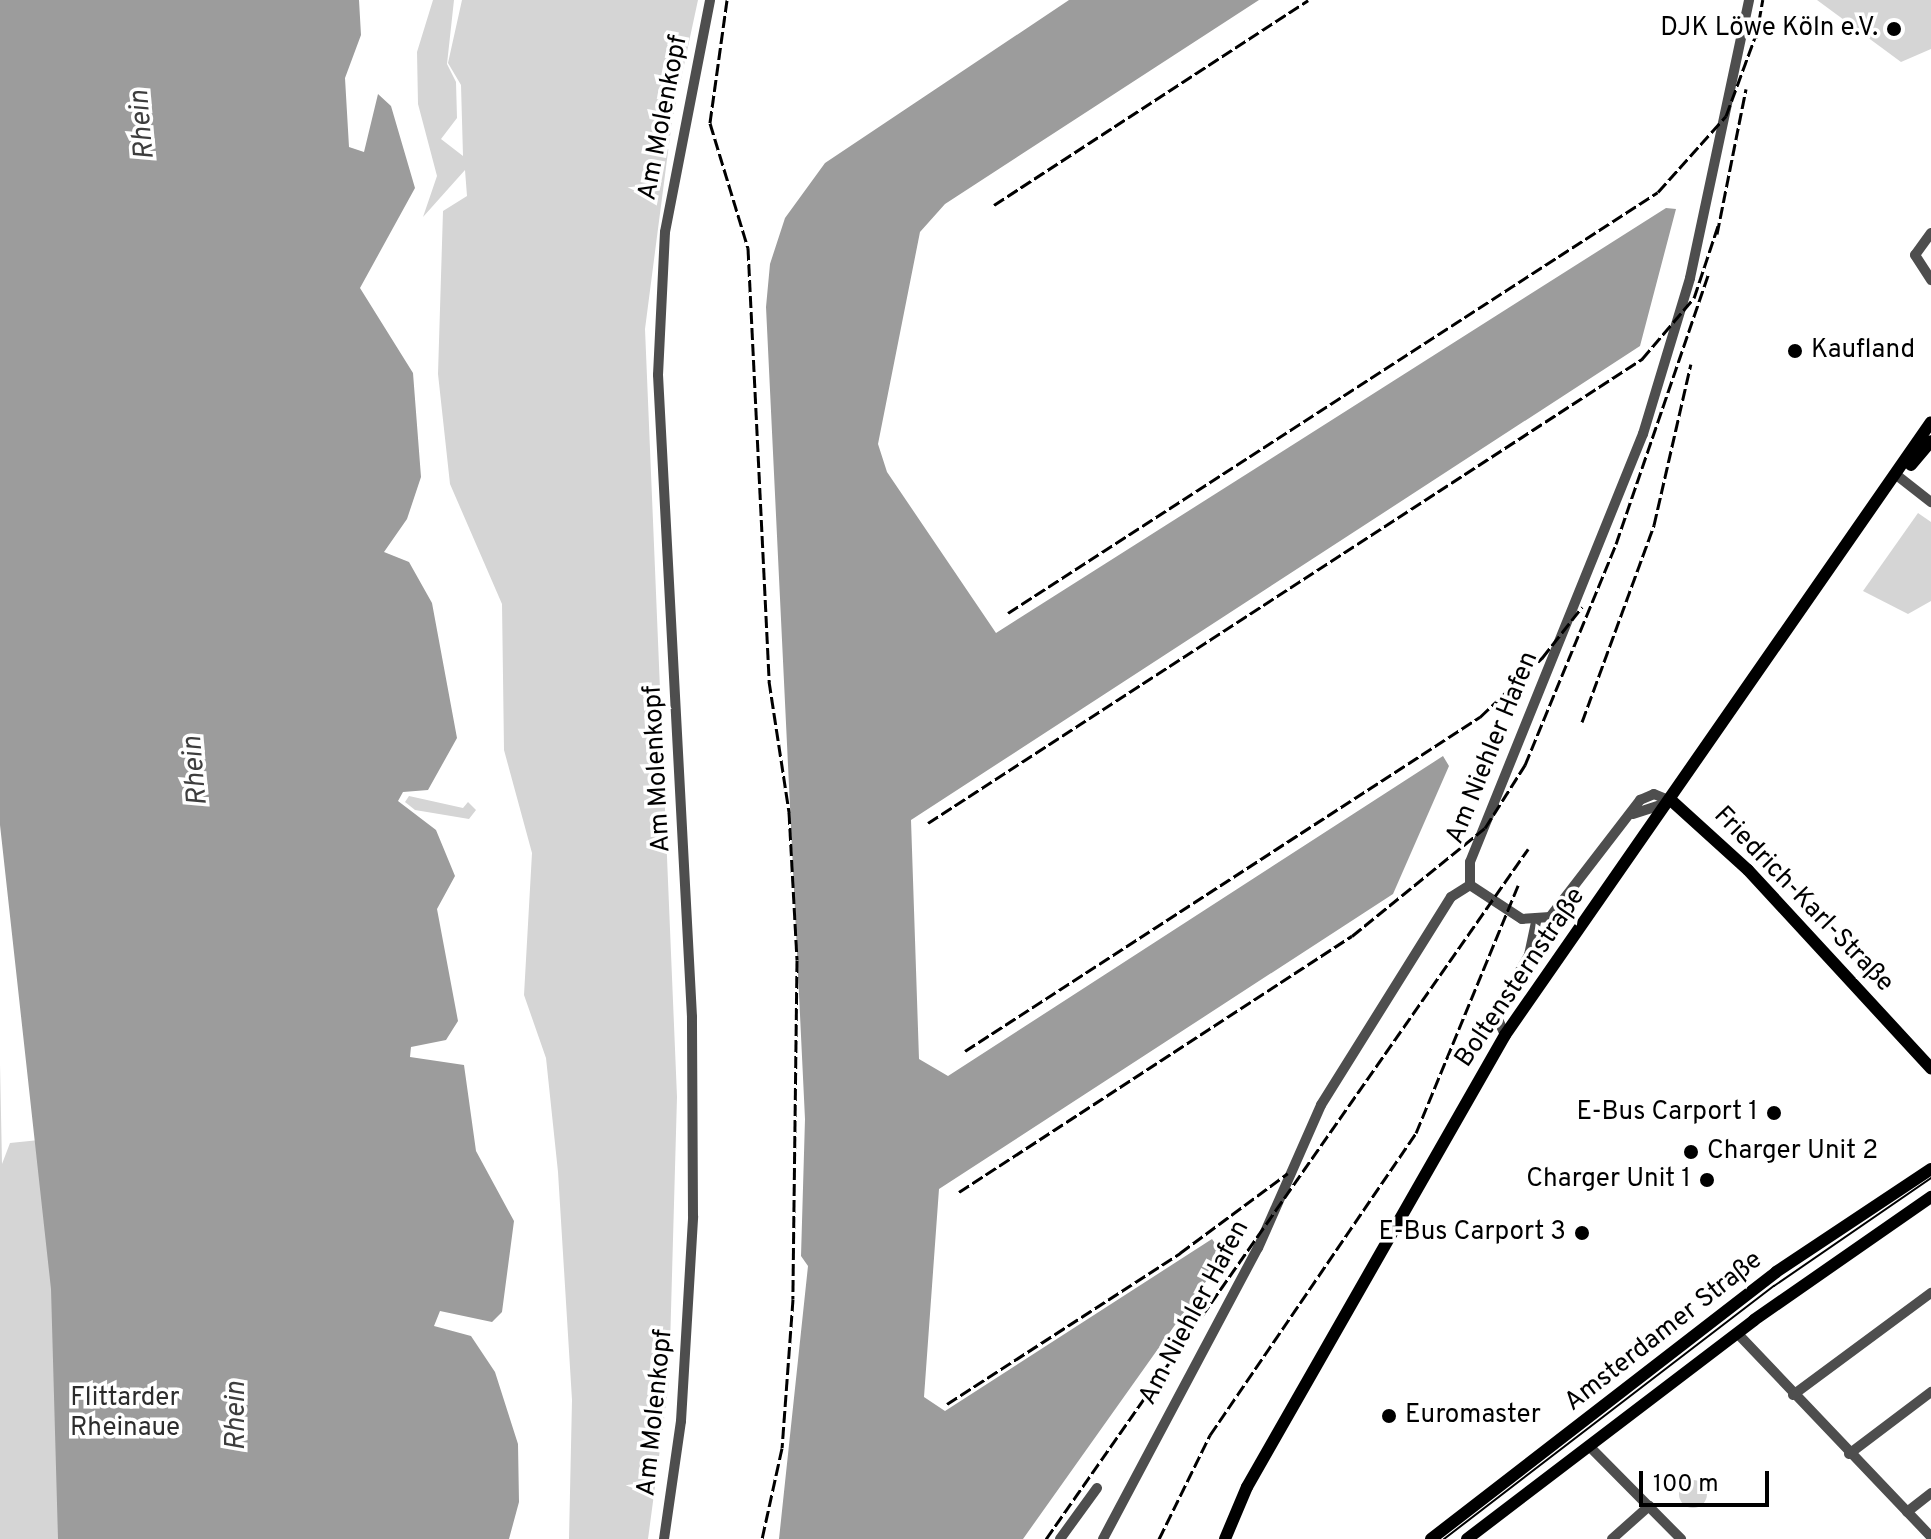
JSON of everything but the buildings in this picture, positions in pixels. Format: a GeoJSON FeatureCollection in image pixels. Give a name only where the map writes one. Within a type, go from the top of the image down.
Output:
{"type":"FeatureCollection","features":[{"type":"Feature","properties":{"kind":"main road","name":"Boltensternstraße"},"geometry":{"type":"LineString","coordinates":[[1225,1539],[1247,1487],[1505,1035],[1673,802],[1901,474],[1931,422]]}},
{"type":"Feature","properties":{"kind":"main road","name":"Boltensternstraße"},"geometry":{"type":"LineString","coordinates":[[1901,474],[1931,441]]}},
{"type":"Feature","properties":{"kind":"main road","name":"Friedrich-Karl-Straße"},"geometry":{"type":"LineString","coordinates":[[1673,802],[1748,870],[1931,1068]]}},
{"type":"Feature","properties":{"kind":"main road","name":"Amsterdamer Straße"},"geometry":{"type":"LineString","coordinates":[[1431,1539],[1848,1220],[1931,1169]]}},
{"type":"Feature","properties":{"kind":"main road","name":"Amsterdamer Straße"},"geometry":{"type":"LineString","coordinates":[[1467,1539],[1843,1255],[1931,1197]]}},
{"type":"Feature","properties":{"kind":"main road"},"geometry":{"type":"LineString","coordinates":[[1843,1255],[1828,1244],[1848,1220]]}},
{"type":"Feature","properties":{"kind":"street","name":"Am Molenkopf"},"geometry":{"type":"LineString","coordinates":[[664,1539],[681,1421],[693,1216],[691,1001],[658,375],[665,232],[710,0]]}},
{"type":"Feature","properties":{"kind":"street","name":"Am Niehler Hafen"},"geometry":{"type":"LineString","coordinates":[[1103,1539],[1258,1248],[1321,1105],[1451,897],[1470,885],[1470,862],[1643,434],[1690,278],[1749,0]]}},
{"type":"Feature","properties":{"kind":"street"},"geometry":{"type":"LineString","coordinates":[[1931,233],[1915,255],[1931,280]]}},
{"type":"Feature","properties":{"kind":"street"},"geometry":{"type":"LineString","coordinates":[[1901,474],[1931,502]]}},
{"type":"Feature","properties":{"kind":"street"},"geometry":{"type":"LineString","coordinates":[[1536,921],[1558,912],[1631,814],[1654,794],[1673,802]]}},
{"type":"Feature","properties":{"kind":"street"},"geometry":{"type":"LineString","coordinates":[[1470,885],[1536,921]]}},
{"type":"Feature","properties":{"kind":"street"},"geometry":{"type":"LineString","coordinates":[[1505,1035],[1495,1013],[1529,955],[1536,921]]}},
{"type":"Feature","properties":{"kind":"street"},"geometry":{"type":"LineString","coordinates":[[1793,1395],[1931,1293]]}},
{"type":"Feature","properties":{"kind":"street"},"geometry":{"type":"LineString","coordinates":[[1738,1334],[1931,1537]]}},
{"type":"Feature","properties":{"kind":"street"},"geometry":{"type":"LineString","coordinates":[[1849,1454],[1931,1392]]}},
{"type":"Feature","properties":{"kind":"street"},"geometry":{"type":"LineString","coordinates":[[1589,1446],[1681,1539]]}},
{"type":"Feature","properties":{"kind":"street"},"geometry":{"type":"LineString","coordinates":[[1060,1539],[1097,1488]]}},
{"type":"Feature","properties":{"kind":"street"},"geometry":{"type":"LineString","coordinates":[[1907,1512],[1931,1493]]}},
{"type":"Feature","properties":{"kind":"street"},"geometry":{"type":"LineString","coordinates":[[1612,1539],[1649,1506]]}},
{"type":"Feature","properties":{"kind":"green space"},"geometry":{"type":"Polygon","coordinates":[[[433,0],[454,0],[447,64],[456,82],[457,118],[441,139],[463,156],[461,85],[448,63],[462,0],[698,0],[672,121],[645,329],[677,1097],[669,1382],[648,1539],[569,1539],[572,1400],[558,1172],[546,1058],[524,995],[532,853],[504,750],[502,604],[450,484],[438,374],[443,211],[467,196],[465,170],[423,217],[437,176],[418,104],[417,52],[433,0]]]}},
{"type":"Feature","properties":{"kind":"green space","name":"DJK Löwe Köln e.V."},"geometry":{"type":"Polygon","coordinates":[[[1817,0],[1931,0],[1931,49],[1901,62],[1817,0]]]}},
{"type":"Feature","properties":{"kind":"green space"},"geometry":{"type":"Polygon","coordinates":[[[1918,513],[1931,522],[1931,601],[1908,614],[1863,591],[1918,513]]]}},
{"type":"Feature","properties":{"kind":"green space"},"geometry":{"type":"Polygon","coordinates":[[[409,796],[463,808],[468,802],[476,810],[469,819],[415,810],[405,802],[409,796]]]}},
{"type":"Feature","properties":{"kind":"green space","name":"Flittarder Rheinaue"},"geometry":{"type":"Polygon","coordinates":[[[0,1064],[2,1164],[10,1143],[49,1139],[252,1539],[0,1539],[0,1064]]]}},
{"type":"Feature","properties":{"kind":"green space"},"geometry":{"type":"Polygon","coordinates":[[[1693,1480],[1703,1484],[1707,1494],[1703,1504],[1693,1508],[1683,1504],[1679,1494],[1683,1484],[1693,1480]]]}},
{"type":"Feature","properties":{"kind":"water","name":"Rhein"},"geometry":{"type":"Polygon","coordinates":[[[0,0],[359,0],[361,35],[345,78],[349,147],[364,152],[378,94],[391,106],[415,188],[360,288],[413,373],[421,477],[407,519],[384,552],[409,562],[432,603],[457,738],[428,790],[403,792],[398,801],[436,830],[455,876],[437,909],[458,1021],[446,1040],[411,1047],[410,1057],[464,1065],[476,1151],[514,1221],[502,1312],[492,1322],[440,1311],[434,1326],[471,1336],[495,1372],[518,1444],[519,1502],[509,1539],[58,1539],[51,1289],[0,825],[0,0]]]}},
{"type":"Feature","properties":{"kind":"water"},"geometry":{"type":"Polygon","coordinates":[[[1069,0],[1259,0],[945,204],[920,232],[878,444],[887,472],[996,633],[1666,208],[1676,209],[1640,346],[911,820],[919,1059],[948,1076],[1443,756],[1449,766],[1393,894],[939,1189],[924,1397],[945,1411],[1212,1239],[1224,1256],[1023,1539],[779,1539],[808,1266],[801,1256],[805,1119],[766,307],[770,264],[785,218],[825,163],[1069,0]]]}},
{"type":"Feature","properties":{"kind":"tram line"},"geometry":{"type":"LineString","coordinates":[[1444,1539],[1774,1286],[1931,1178]]}},
{"type":"Feature","properties":{"kind":"railway"},"geometry":{"type":"LineString","coordinates":[[727,0],[710,123],[748,248],[769,681],[789,812],[797,960],[793,1299],[782,1448],[762,1539]]}},
{"type":"Feature","properties":{"kind":"railway"},"geometry":{"type":"LineString","coordinates":[[994,205],[1308,0]]}},
{"type":"Feature","properties":{"kind":"railway"},"geometry":{"type":"LineString","coordinates":[[1756,38],[1763,0]]}},
{"type":"Feature","properties":{"kind":"railway"},"geometry":{"type":"LineString","coordinates":[[1008,613],[1658,192],[1726,116],[1758,29]]}},
{"type":"Feature","properties":{"kind":"railway"},"geometry":{"type":"LineString","coordinates":[[1717,234],[1746,89]]}},
{"type":"Feature","properties":{"kind":"railway"},"geometry":{"type":"LineString","coordinates":[[928,823],[1642,359],[1694,298],[1719,223]]}},
{"type":"Feature","properties":{"kind":"railway"},"geometry":{"type":"LineString","coordinates":[[959,1192],[1352,936],[1485,828],[1525,765],[1616,544],[1709,273]]}},
{"type":"Feature","properties":{"kind":"railway"},"geometry":{"type":"LineString","coordinates":[[1582,722],[1654,525],[1691,364]]}},
{"type":"Feature","properties":{"kind":"railway"},"geometry":{"type":"LineString","coordinates":[[965,1051],[1480,717],[1542,658],[1582,607]]}},
{"type":"Feature","properties":{"kind":"railway"},"geometry":{"type":"LineString","coordinates":[[1046,1539],[1528,849]]}},
{"type":"Feature","properties":{"kind":"railway"},"geometry":{"type":"LineString","coordinates":[[1159,1539],[1210,1435],[1416,1133],[1518,885]]}},
{"type":"Feature","properties":{"kind":"railway"},"geometry":{"type":"LineString","coordinates":[[947,1404],[1180,1253],[1288,1173]]}},
{"type":"Feature","properties":{"kind":"place","name":"DJK Löwe Köln e.V."},"geometry":{"type":"Point","coordinates":[1894,29]}},
{"type":"Feature","properties":{"kind":"place","name":"Kaufland"},"geometry":{"type":"Point","coordinates":[1795,351]}},
{"type":"Feature","properties":{"kind":"place","name":"E-Bus Carport 1"},"geometry":{"type":"Point","coordinates":[1774,1113]}},
{"type":"Feature","properties":{"kind":"place","name":"Charger Unit 2"},"geometry":{"type":"Point","coordinates":[1691,1152]}},
{"type":"Feature","properties":{"kind":"place","name":"Charger Unit 1"},"geometry":{"type":"Point","coordinates":[1707,1180]}},
{"type":"Feature","properties":{"kind":"place","name":"E-Bus Carport 3"},"geometry":{"type":"Point","coordinates":[1582,1233]}},
{"type":"Feature","properties":{"kind":"place","name":"Euromaster"},"geometry":{"type":"Point","coordinates":[1389,1416]}}]}
